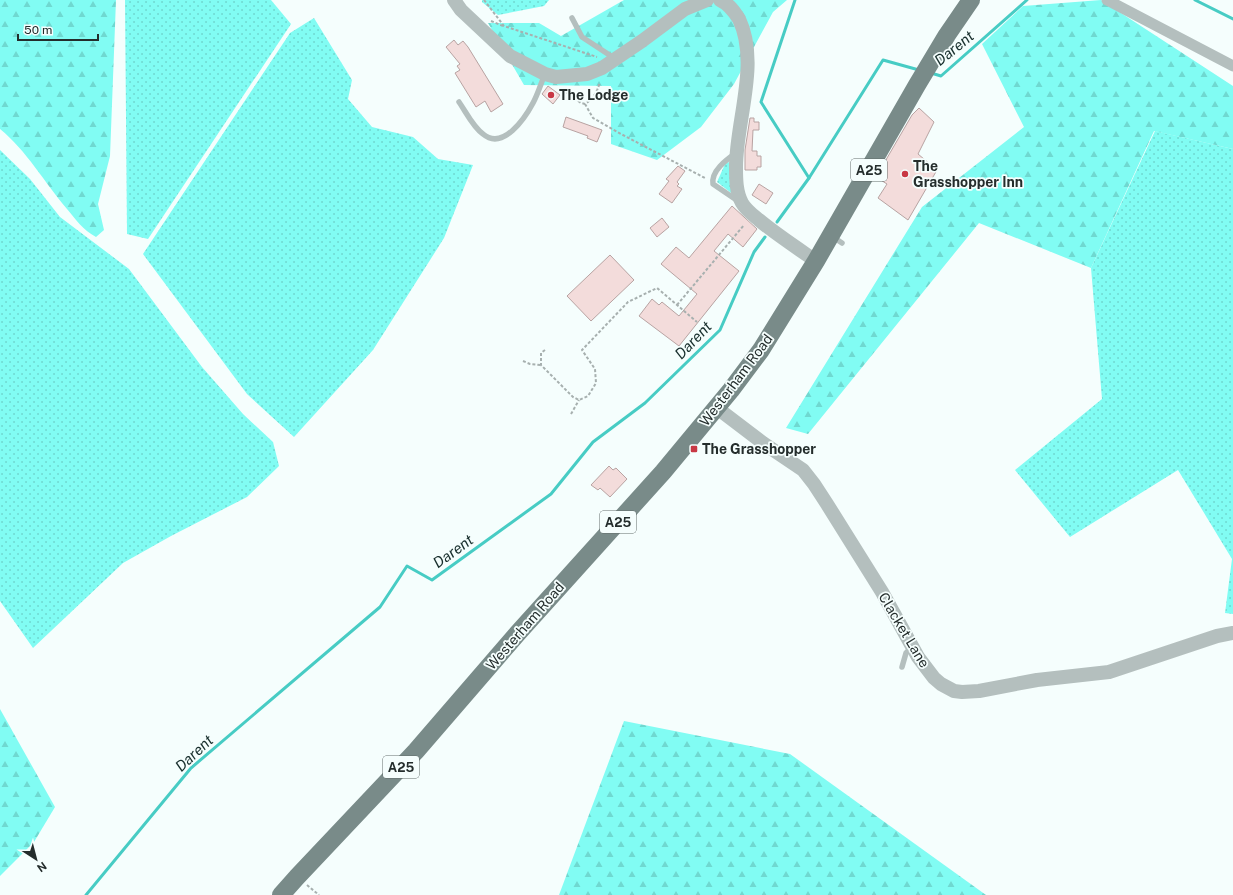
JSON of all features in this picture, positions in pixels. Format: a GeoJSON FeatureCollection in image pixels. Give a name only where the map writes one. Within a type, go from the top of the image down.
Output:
{"type":"FeatureCollection","features":[{"type":"Feature","properties":{"kind":"main road","name":"Westerham Road"},"geometry":{"type":"LineString","coordinates":[[281,895],[416,751],[523,628],[658,478],[717,408],[761,350],[816,262],[836,239],[925,72],[947,35],[971,0]]}},
{"type":"Feature","properties":{"kind":"street"},"geometry":{"type":"LineString","coordinates":[[454,0],[467,15],[510,56],[545,74],[556,77],[587,74],[610,63],[685,9],[707,0]]}},
{"type":"Feature","properties":{"kind":"street"},"geometry":{"type":"LineString","coordinates":[[720,0],[727,3],[735,12],[741,25],[746,44],[747,68],[736,153],[738,189],[742,203],[749,212],[769,228],[816,262]]}},
{"type":"Feature","properties":{"kind":"street"},"geometry":{"type":"LineString","coordinates":[[1106,0],[1233,66]]}},
{"type":"Feature","properties":{"kind":"street","name":"Clacket Lane"},"geometry":{"type":"LineString","coordinates":[[717,408],[808,475],[882,592],[912,647],[927,669],[941,684],[954,691],[969,692],[1037,680],[1109,672],[1210,638],[1233,633]]}},
{"type":"Feature","properties":{"kind":"lane"},"geometry":{"type":"LineString","coordinates":[[572,18],[582,37],[610,63]]}},
{"type":"Feature","properties":{"kind":"lane"},"geometry":{"type":"LineString","coordinates":[[459,102],[478,130],[484,136],[496,139],[503,137],[509,134],[521,122],[534,102],[545,74]]}},
{"type":"Feature","properties":{"kind":"lane"},"geometry":{"type":"LineString","coordinates":[[736,153],[727,159],[713,175],[712,180],[713,184],[735,200],[742,203]]}},
{"type":"Feature","properties":{"kind":"lane"},"geometry":{"type":"LineString","coordinates":[[902,667],[906,653],[912,647]]}},
{"type":"Feature","properties":{"kind":"path"},"geometry":{"type":"LineString","coordinates":[[484,0],[504,26],[610,63],[602,77],[596,94],[591,101],[585,104]]}},
{"type":"Feature","properties":{"kind":"path"},"geometry":{"type":"LineString","coordinates":[[545,74],[551,81],[581,103],[585,104],[593,118],[659,155],[712,180]]}},
{"type":"Feature","properties":{"kind":"path"},"geometry":{"type":"LineString","coordinates":[[677,305],[744,225]]}},
{"type":"Feature","properties":{"kind":"path"},"geometry":{"type":"LineString","coordinates":[[571,414],[579,400],[588,396],[596,383],[595,369],[582,350],[628,302],[657,288],[697,322]]}},
{"type":"Feature","properties":{"kind":"path"},"geometry":{"type":"LineString","coordinates":[[541,365],[541,353],[545,350]]}},
{"type":"Feature","properties":{"kind":"path"},"geometry":{"type":"LineString","coordinates":[[523,361],[530,364],[541,365],[573,397],[579,400]]}},
{"type":"Feature","properties":{"kind":"green space"},"geometry":{"type":"Polygon","coordinates":[[[0,0],[116,0],[110,156],[98,204],[104,230],[96,237],[83,228],[27,157],[0,129],[0,0]]]}},
{"type":"Feature","properties":{"kind":"green space"},"geometry":{"type":"Polygon","coordinates":[[[125,0],[271,0],[291,24],[148,239],[127,234],[125,0]]]}},
{"type":"Feature","properties":{"kind":"green space"},"geometry":{"type":"Polygon","coordinates":[[[482,0],[549,0],[544,6],[498,15],[482,2],[482,0]]]}},
{"type":"Feature","properties":{"kind":"green space"},"geometry":{"type":"Polygon","coordinates":[[[624,0],[787,0],[773,12],[734,84],[701,127],[657,160],[611,144],[611,86],[524,85],[488,23],[539,23],[561,36],[624,0]]]}},
{"type":"Feature","properties":{"kind":"green space"},"geometry":{"type":"Polygon","coordinates":[[[1101,0],[1233,86],[1233,149],[1154,131],[1091,268],[979,223],[808,434],[786,428],[922,207],[1024,127],[982,44],[1023,6],[1101,0]]]}},
{"type":"Feature","properties":{"kind":"green space"},"geometry":{"type":"Polygon","coordinates":[[[314,18],[352,80],[348,99],[372,127],[413,137],[438,159],[473,165],[444,238],[373,350],[294,437],[247,394],[143,254],[290,33],[314,18]]]}},
{"type":"Feature","properties":{"kind":"green space"},"geometry":{"type":"Polygon","coordinates":[[[1155,131],[1233,149],[1233,614],[1225,613],[1232,559],[1178,470],[1070,537],[1015,470],[1102,399],[1091,268],[1155,131]]]}},
{"type":"Feature","properties":{"kind":"green space"},"geometry":{"type":"Polygon","coordinates":[[[0,150],[30,179],[60,217],[129,269],[202,367],[243,414],[273,442],[279,466],[247,497],[171,536],[123,563],[33,648],[0,601],[0,150]]]}},
{"type":"Feature","properties":{"kind":"green space"},"geometry":{"type":"Polygon","coordinates":[[[729,162],[731,164],[735,196],[717,182],[725,164],[729,162]]]}},
{"type":"Feature","properties":{"kind":"green space"},"geometry":{"type":"Polygon","coordinates":[[[0,709],[55,807],[34,842],[0,876],[0,709]]]}},
{"type":"Feature","properties":{"kind":"green space"},"geometry":{"type":"Polygon","coordinates":[[[624,721],[790,754],[986,895],[559,895],[624,721]]]}},
{"type":"Feature","properties":{"kind":"building"},"geometry":{"type":"Polygon","coordinates":[[[454,40],[458,45],[463,41],[468,47],[503,104],[491,112],[485,101],[476,107],[455,73],[460,70],[457,66],[460,64],[446,47],[454,40]]]}},
{"type":"Feature","properties":{"kind":"building","name":"The Lodge"},"geometry":{"type":"Polygon","coordinates":[[[548,86],[560,95],[553,104],[542,94],[548,86]]]}},
{"type":"Feature","properties":{"kind":"building"},"geometry":{"type":"Polygon","coordinates":[[[919,108],[934,122],[918,154],[937,170],[908,220],[878,198],[887,184],[876,177],[912,115],[919,108]]]}},
{"type":"Feature","properties":{"kind":"building"},"geometry":{"type":"Polygon","coordinates":[[[566,117],[602,130],[597,142],[587,138],[588,136],[563,127],[566,117]]]}},
{"type":"Feature","properties":{"kind":"building"},"geometry":{"type":"Polygon","coordinates":[[[750,118],[754,118],[754,122],[759,122],[759,130],[753,130],[752,151],[757,151],[757,156],[761,156],[761,167],[757,167],[757,170],[745,170],[745,150],[750,118]]]}},
{"type":"Feature","properties":{"kind":"building"},"geometry":{"type":"Polygon","coordinates":[[[678,166],[685,171],[677,182],[679,184],[677,186],[682,189],[672,203],[659,194],[669,181],[666,179],[678,166]]]}},
{"type":"Feature","properties":{"kind":"building"},"geometry":{"type":"Polygon","coordinates":[[[759,184],[773,193],[766,204],[752,195],[759,184]]]}},
{"type":"Feature","properties":{"kind":"building"},"geometry":{"type":"Polygon","coordinates":[[[732,206],[757,229],[743,247],[728,234],[714,251],[739,271],[679,346],[639,316],[652,299],[659,305],[662,302],[679,316],[697,294],[661,264],[676,247],[689,258],[732,206]]]}},
{"type":"Feature","properties":{"kind":"building"},"geometry":{"type":"Polygon","coordinates":[[[662,218],[669,227],[657,237],[650,228],[662,218]]]}},
{"type":"Feature","properties":{"kind":"building"},"geometry":{"type":"Polygon","coordinates":[[[610,255],[634,280],[591,321],[567,296],[610,255]]]}},
{"type":"Feature","properties":{"kind":"building"},"geometry":{"type":"Polygon","coordinates":[[[609,466],[613,470],[616,468],[627,479],[610,497],[600,488],[598,490],[591,485],[609,466]]]}},
{"type":"Feature","properties":{"kind":"waterway"},"geometry":{"type":"LineString","coordinates":[[795,0],[761,102],[809,178]]}},
{"type":"Feature","properties":{"kind":"waterway","name":"Darent"},"geometry":{"type":"LineString","coordinates":[[931,73],[941,76],[1027,0]]}},
{"type":"Feature","properties":{"kind":"waterway","name":"Darent"},"geometry":{"type":"LineString","coordinates":[[1195,0],[1233,19]]}},
{"type":"Feature","properties":{"kind":"waterway","name":"Darent"},"geometry":{"type":"LineString","coordinates":[[777,222],[809,178],[883,60],[919,70]]}},
{"type":"Feature","properties":{"kind":"waterway","name":"Darent"},"geometry":{"type":"LineString","coordinates":[[86,895],[191,768],[380,607],[407,566],[432,580],[551,494],[593,442],[645,403],[720,330],[754,252],[765,237]]}},
{"type":"Feature","properties":{"kind":"place","name":"The Lodge"},"geometry":{"type":"Point","coordinates":[551,95]}},
{"type":"Feature","properties":{"kind":"place","name":"The Grasshopper Inn"},"geometry":{"type":"Point","coordinates":[905,174]}},
{"type":"Feature","properties":{"kind":"place","name":"The Grasshopper"},"geometry":{"type":"Point","coordinates":[694,449]}}]}
